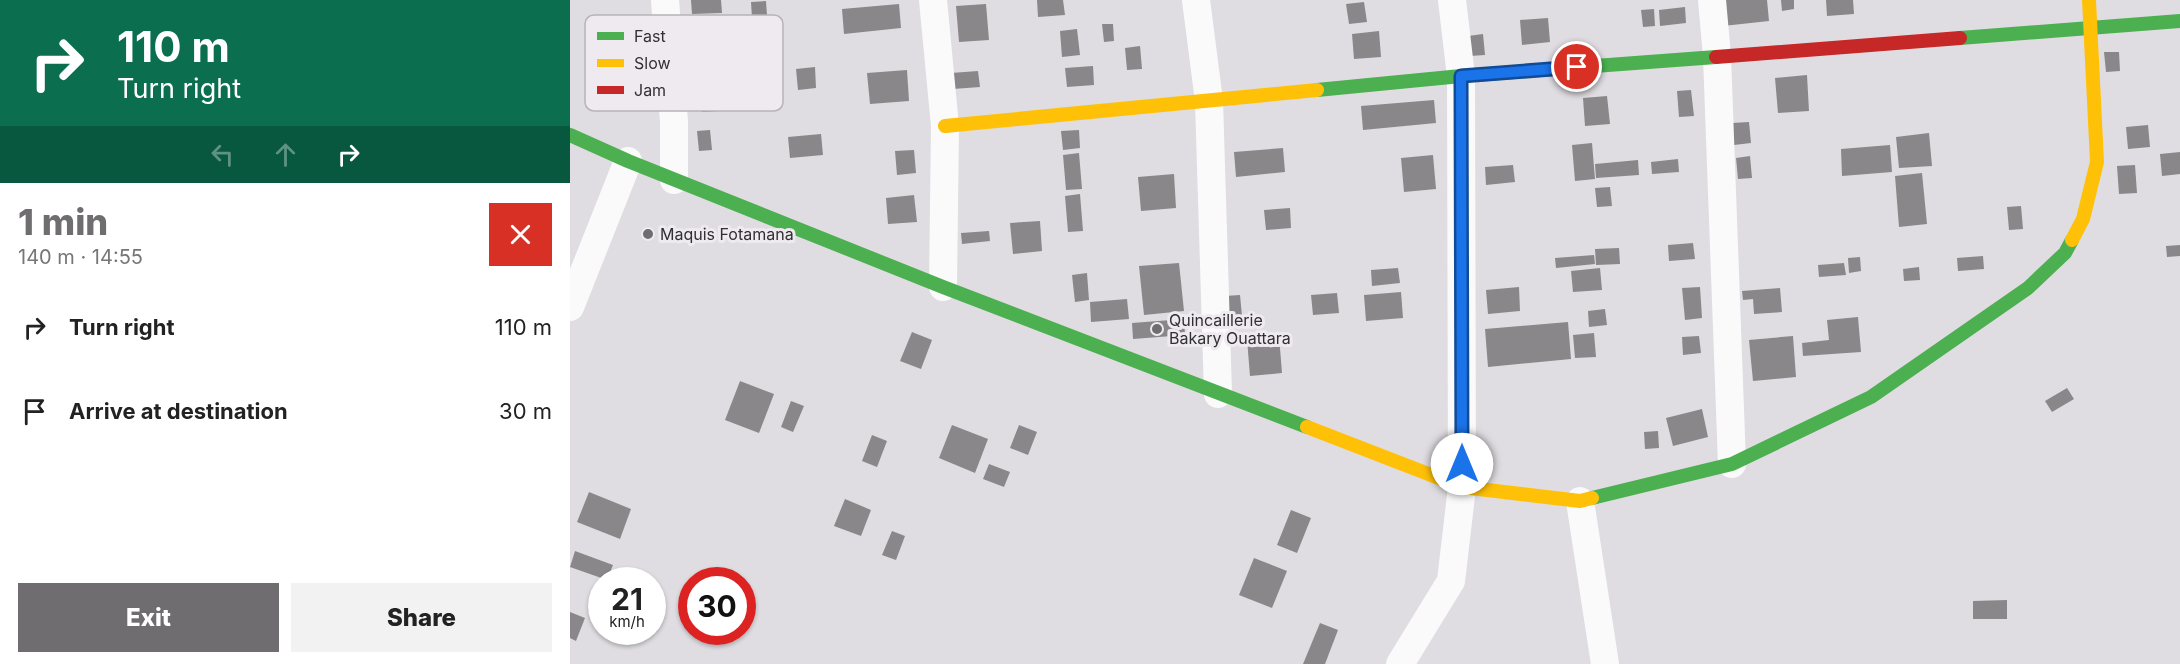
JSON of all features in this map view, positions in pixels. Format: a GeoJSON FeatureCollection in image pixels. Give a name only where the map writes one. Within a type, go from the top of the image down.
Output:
{"type":"FeatureCollection","features":[{"type":"Feature","properties":{"kind":"street"},"geometry":{"type":"LineString","coordinates":[[665,0],[666,15]]}},
{"type":"Feature","properties":{"kind":"street"},"geometry":{"type":"LineString","coordinates":[[933,0],[945,126],[943,287]]}},
{"type":"Feature","properties":{"kind":"street"},"geometry":{"type":"LineString","coordinates":[[1196,0],[1209,101],[1218,394]]}},
{"type":"Feature","properties":{"kind":"street"},"geometry":{"type":"LineString","coordinates":[[1400,664],[1451,581],[1462,487],[1461,76],[1452,0]]}},
{"type":"Feature","properties":{"kind":"street"},"geometry":{"type":"LineString","coordinates":[[1712,0],[1717,56],[1732,464]]}},
{"type":"Feature","properties":{"kind":"street"},"geometry":{"type":"LineString","coordinates":[[570,135],[674,180],[943,287],[1462,487],[1580,501],[1732,464],[1871,397],[2028,288],[2065,253],[2083,219],[2097,162],[2089,0]]}},
{"type":"Feature","properties":{"kind":"street"},"geometry":{"type":"LineString","coordinates":[[945,126],[1461,76],[2180,21]]}},
{"type":"Feature","properties":{"kind":"street"},"geometry":{"type":"LineString","coordinates":[[673,111],[674,180]]}},
{"type":"Feature","properties":{"kind":"street"},"geometry":{"type":"LineString","coordinates":[[570,306],[628,161]]}},
{"type":"Feature","properties":{"kind":"street"},"geometry":{"type":"LineString","coordinates":[[1580,501],[1605,664]]}},
{"type":"Feature","properties":{"kind":"building"},"geometry":{"type":"Polygon","coordinates":[[[691,0],[721,0],[722,13],[692,14],[691,0]]]}},
{"type":"Feature","properties":{"kind":"building"},"geometry":{"type":"Polygon","coordinates":[[[1037,0],[1063,0],[1065,15],[1038,17],[1037,0]]]}},
{"type":"Feature","properties":{"kind":"building"},"geometry":{"type":"Polygon","coordinates":[[[1721,0],[1767,0],[1769,21],[1723,26],[1721,0]]]}},
{"type":"Feature","properties":{"kind":"building"},"geometry":{"type":"Polygon","coordinates":[[[1781,0],[1794,0],[1794,9],[1782,11],[1781,0]]]}},
{"type":"Feature","properties":{"kind":"building"},"geometry":{"type":"Polygon","coordinates":[[[1826,0],[1853,0],[1854,14],[1827,16],[1826,0]]]}},
{"type":"Feature","properties":{"kind":"building"},"geometry":{"type":"Polygon","coordinates":[[[766,1],[767,15],[752,15],[751,2],[766,1]]]}},
{"type":"Feature","properties":{"kind":"building"},"geometry":{"type":"Polygon","coordinates":[[[1364,2],[1367,22],[1349,24],[1346,4],[1364,2]]]}},
{"type":"Feature","properties":{"kind":"building"},"geometry":{"type":"Polygon","coordinates":[[[899,4],[901,28],[844,34],[842,9],[899,4]]]}},
{"type":"Feature","properties":{"kind":"building"},"geometry":{"type":"Polygon","coordinates":[[[986,4],[989,40],[959,42],[956,6],[986,4]]]}},
{"type":"Feature","properties":{"kind":"building"},"geometry":{"type":"Polygon","coordinates":[[[1685,7],[1686,23],[1660,26],[1659,10],[1685,7]]]}},
{"type":"Feature","properties":{"kind":"building"},"geometry":{"type":"Polygon","coordinates":[[[1654,9],[1655,26],[1643,27],[1641,10],[1654,9]]]}},
{"type":"Feature","properties":{"kind":"building"},"geometry":{"type":"Polygon","coordinates":[[[1548,18],[1550,42],[1522,45],[1520,20],[1548,18]]]}},
{"type":"Feature","properties":{"kind":"building"},"geometry":{"type":"Polygon","coordinates":[[[1102,24],[1113,24],[1114,41],[1104,42],[1102,24]]]}},
{"type":"Feature","properties":{"kind":"building"},"geometry":{"type":"Polygon","coordinates":[[[1077,29],[1080,55],[1062,57],[1060,31],[1077,29]]]}},
{"type":"Feature","properties":{"kind":"building"},"geometry":{"type":"Polygon","coordinates":[[[1379,31],[1381,57],[1354,59],[1352,34],[1379,31]]]}},
{"type":"Feature","properties":{"kind":"building"},"geometry":{"type":"Polygon","coordinates":[[[1483,34],[1485,55],[1470,56],[1468,36],[1483,34]]]}},
{"type":"Feature","properties":{"kind":"building"},"geometry":{"type":"Polygon","coordinates":[[[1140,46],[1142,69],[1127,70],[1125,48],[1140,46]]]}},
{"type":"Feature","properties":{"kind":"building"},"geometry":{"type":"Polygon","coordinates":[[[2104,52],[2119,52],[2120,71],[2106,72],[2104,52]]]}},
{"type":"Feature","properties":{"kind":"building"},"geometry":{"type":"Polygon","coordinates":[[[1093,66],[1094,85],[1067,87],[1065,68],[1093,66]]]}},
{"type":"Feature","properties":{"kind":"building"},"geometry":{"type":"Polygon","coordinates":[[[815,67],[816,88],[798,90],[796,69],[815,67]]]}},
{"type":"Feature","properties":{"kind":"building"},"geometry":{"type":"Polygon","coordinates":[[[907,70],[909,101],[870,104],[867,73],[907,70]]]}},
{"type":"Feature","properties":{"kind":"building"},"geometry":{"type":"Polygon","coordinates":[[[978,71],[980,87],[953,89],[951,73],[978,71]]]}},
{"type":"Feature","properties":{"kind":"building"},"geometry":{"type":"Polygon","coordinates":[[[1807,75],[1809,111],[1778,113],[1775,78],[1807,75]]]}},
{"type":"Feature","properties":{"kind":"building"},"geometry":{"type":"Polygon","coordinates":[[[1691,90],[1694,116],[1679,117],[1677,91],[1691,90]]]}},
{"type":"Feature","properties":{"kind":"building"},"geometry":{"type":"Polygon","coordinates":[[[1607,96],[1610,124],[1585,126],[1583,98],[1607,96]]]}},
{"type":"Feature","properties":{"kind":"building"},"geometry":{"type":"Polygon","coordinates":[[[1434,100],[1436,123],[1363,130],[1361,106],[1434,100]]]}},
{"type":"Feature","properties":{"kind":"building"},"geometry":{"type":"Polygon","coordinates":[[[1749,122],[1751,143],[1734,145],[1732,123],[1749,122]]]}},
{"type":"Feature","properties":{"kind":"building"},"geometry":{"type":"Polygon","coordinates":[[[2148,125],[2150,147],[2128,149],[2126,127],[2148,125]]]}},
{"type":"Feature","properties":{"kind":"building"},"geometry":{"type":"Polygon","coordinates":[[[710,130],[712,150],[699,151],[697,131],[710,130]]]}},
{"type":"Feature","properties":{"kind":"building"},"geometry":{"type":"Polygon","coordinates":[[[1079,130],[1080,148],[1063,150],[1061,131],[1079,130]]]}},
{"type":"Feature","properties":{"kind":"building"},"geometry":{"type":"Polygon","coordinates":[[[1929,133],[1932,166],[1899,168],[1896,137],[1929,133]]]}},
{"type":"Feature","properties":{"kind":"building"},"geometry":{"type":"Polygon","coordinates":[[[821,134],[823,155],[790,158],[788,137],[821,134]]]}},
{"type":"Feature","properties":{"kind":"building"},"geometry":{"type":"Polygon","coordinates":[[[1592,143],[1595,179],[1575,181],[1572,145],[1592,143]]]}},
{"type":"Feature","properties":{"kind":"building"},"geometry":{"type":"Polygon","coordinates":[[[1890,145],[1892,172],[1842,176],[1841,149],[1890,145]]]}},
{"type":"Feature","properties":{"kind":"building"},"geometry":{"type":"Polygon","coordinates":[[[1283,148],[1285,172],[1236,177],[1234,152],[1283,148]]]}},
{"type":"Feature","properties":{"kind":"building"},"geometry":{"type":"Polygon","coordinates":[[[914,150],[916,173],[897,175],[895,151],[914,150]]]}},
{"type":"Feature","properties":{"kind":"building"},"geometry":{"type":"Polygon","coordinates":[[[2180,152],[2180,174],[2162,176],[2160,154],[2180,152]]]}},
{"type":"Feature","properties":{"kind":"building"},"geometry":{"type":"Polygon","coordinates":[[[1079,153],[1082,189],[1066,190],[1063,155],[1079,153]]]}},
{"type":"Feature","properties":{"kind":"building"},"geometry":{"type":"Polygon","coordinates":[[[1433,155],[1436,189],[1404,192],[1401,158],[1433,155]]]}},
{"type":"Feature","properties":{"kind":"building"},"geometry":{"type":"Polygon","coordinates":[[[1750,156],[1752,178],[1738,179],[1736,158],[1750,156]]]}},
{"type":"Feature","properties":{"kind":"building"},"geometry":{"type":"Polygon","coordinates":[[[1678,159],[1679,172],[1652,174],[1651,162],[1678,159]]]}},
{"type":"Feature","properties":{"kind":"building"},"geometry":{"type":"Polygon","coordinates":[[[1638,160],[1639,175],[1596,178],[1595,164],[1638,160]]]}},
{"type":"Feature","properties":{"kind":"building"},"geometry":{"type":"Polygon","coordinates":[[[1513,165],[1515,182],[1486,185],[1485,167],[1513,165]]]}},
{"type":"Feature","properties":{"kind":"building"},"geometry":{"type":"Polygon","coordinates":[[[2135,165],[2137,193],[2119,194],[2117,166],[2135,165]]]}},
{"type":"Feature","properties":{"kind":"building"},"geometry":{"type":"Polygon","coordinates":[[[1922,173],[1927,224],[1899,227],[1895,176],[1922,173]]]}},
{"type":"Feature","properties":{"kind":"building"},"geometry":{"type":"Polygon","coordinates":[[[1174,174],[1176,208],[1141,211],[1138,177],[1174,174]]]}},
{"type":"Feature","properties":{"kind":"building"},"geometry":{"type":"Polygon","coordinates":[[[1610,187],[1612,206],[1597,207],[1595,188],[1610,187]]]}},
{"type":"Feature","properties":{"kind":"building"},"geometry":{"type":"Polygon","coordinates":[[[1080,194],[1083,231],[1068,232],[1065,196],[1080,194]]]}},
{"type":"Feature","properties":{"kind":"building"},"geometry":{"type":"Polygon","coordinates":[[[914,195],[917,222],[888,224],[886,198],[914,195]]]}},
{"type":"Feature","properties":{"kind":"building"},"geometry":{"type":"Polygon","coordinates":[[[2021,206],[2023,229],[2009,230],[2007,207],[2021,206]]]}},
{"type":"Feature","properties":{"kind":"building"},"geometry":{"type":"Polygon","coordinates":[[[1290,208],[1291,228],[1266,230],[1264,210],[1290,208]]]}},
{"type":"Feature","properties":{"kind":"building"},"geometry":{"type":"Polygon","coordinates":[[[1040,221],[1042,251],[1013,254],[1010,223],[1040,221]]]}},
{"type":"Feature","properties":{"kind":"building"},"geometry":{"type":"Polygon","coordinates":[[[989,231],[990,241],[962,244],[961,233],[989,231]]]}},
{"type":"Feature","properties":{"kind":"building"},"geometry":{"type":"Polygon","coordinates":[[[1693,243],[1695,259],[1669,261],[1668,245],[1693,243]]]}},
{"type":"Feature","properties":{"kind":"building"},"geometry":{"type":"Polygon","coordinates":[[[2180,245],[2180,256],[2167,257],[2166,246],[2180,245]]]}},
{"type":"Feature","properties":{"kind":"building"},"geometry":{"type":"Polygon","coordinates":[[[1619,248],[1620,264],[1596,265],[1595,249],[1619,248]]]}},
{"type":"Feature","properties":{"kind":"building"},"geometry":{"type":"Polygon","coordinates":[[[1594,255],[1595,264],[1556,268],[1555,258],[1594,255]]]}},
{"type":"Feature","properties":{"kind":"building"},"geometry":{"type":"Polygon","coordinates":[[[1983,256],[1984,269],[1958,271],[1957,258],[1983,256]]]}},
{"type":"Feature","properties":{"kind":"building"},"geometry":{"type":"Polygon","coordinates":[[[1860,257],[1861,271],[1849,273],[1848,258],[1860,257]]]}},
{"type":"Feature","properties":{"kind":"building"},"geometry":{"type":"Polygon","coordinates":[[[1179,263],[1184,311],[1144,315],[1139,266],[1179,263]]]}},
{"type":"Feature","properties":{"kind":"building"},"geometry":{"type":"Polygon","coordinates":[[[1844,263],[1846,275],[1819,277],[1818,265],[1844,263]]]}},
{"type":"Feature","properties":{"kind":"building"},"geometry":{"type":"Polygon","coordinates":[[[1919,267],[1920,280],[1904,281],[1903,269],[1919,267]]]}},
{"type":"Feature","properties":{"kind":"building"},"geometry":{"type":"Polygon","coordinates":[[[1398,268],[1400,283],[1372,286],[1371,270],[1398,268]]]}},
{"type":"Feature","properties":{"kind":"building"},"geometry":{"type":"Polygon","coordinates":[[[1600,268],[1602,290],[1573,292],[1571,271],[1600,268]]]}},
{"type":"Feature","properties":{"kind":"building"},"geometry":{"type":"Polygon","coordinates":[[[1087,273],[1089,300],[1075,302],[1072,275],[1087,273]]]}},
{"type":"Feature","properties":{"kind":"building"},"geometry":{"type":"Polygon","coordinates":[[[1519,287],[1520,311],[1488,314],[1486,290],[1519,287]]]}},
{"type":"Feature","properties":{"kind":"building"},"geometry":{"type":"Polygon","coordinates":[[[1700,287],[1702,318],[1685,320],[1682,288],[1700,287]]]}},
{"type":"Feature","properties":{"kind":"building"},"geometry":{"type":"Polygon","coordinates":[[[1780,288],[1782,312],[1754,314],[1753,299],[1743,300],[1742,291],[1780,288]]]}},
{"type":"Feature","properties":{"kind":"building"},"geometry":{"type":"Polygon","coordinates":[[[1401,292],[1403,318],[1366,321],[1364,295],[1401,292]]]}},
{"type":"Feature","properties":{"kind":"building"},"geometry":{"type":"Polygon","coordinates":[[[1337,293],[1339,313],[1313,315],[1311,295],[1337,293]]]}},
{"type":"Feature","properties":{"kind":"building"},"geometry":{"type":"Polygon","coordinates":[[[1240,295],[1243,327],[1227,328],[1225,296],[1240,295]]]}},
{"type":"Feature","properties":{"kind":"building"},"geometry":{"type":"Polygon","coordinates":[[[1127,299],[1129,319],[1091,322],[1090,302],[1127,299]]]}},
{"type":"Feature","properties":{"kind":"building"},"geometry":{"type":"Polygon","coordinates":[[[1605,309],[1607,325],[1589,327],[1588,311],[1605,309]]]}},
{"type":"Feature","properties":{"kind":"building"},"geometry":{"type":"Polygon","coordinates":[[[1858,317],[1861,352],[1803,356],[1802,343],[1829,340],[1827,320],[1858,317]]]}},
{"type":"Feature","properties":{"kind":"building"},"geometry":{"type":"Polygon","coordinates":[[[1184,319],[1185,335],[1133,339],[1132,323],[1184,319]]]}},
{"type":"Feature","properties":{"kind":"building"},"geometry":{"type":"Polygon","coordinates":[[[1568,322],[1571,359],[1488,367],[1485,329],[1568,322]]]}},
{"type":"Feature","properties":{"kind":"building"},"geometry":{"type":"Polygon","coordinates":[[[912,332],[932,340],[921,369],[900,361],[912,332]]]}},
{"type":"Feature","properties":{"kind":"building"},"geometry":{"type":"Polygon","coordinates":[[[1594,333],[1596,357],[1575,358],[1573,335],[1594,333]]]}},
{"type":"Feature","properties":{"kind":"building"},"geometry":{"type":"Polygon","coordinates":[[[1279,336],[1282,373],[1250,376],[1247,339],[1279,336]]]}},
{"type":"Feature","properties":{"kind":"building"},"geometry":{"type":"Polygon","coordinates":[[[1699,336],[1701,353],[1683,355],[1682,337],[1699,336]]]}},
{"type":"Feature","properties":{"kind":"building"},"geometry":{"type":"Polygon","coordinates":[[[1793,336],[1796,377],[1753,381],[1749,340],[1793,336]]]}},
{"type":"Feature","properties":{"kind":"building"},"geometry":{"type":"Polygon","coordinates":[[[740,381],[774,394],[759,433],[725,420],[740,381]]]}},
{"type":"Feature","properties":{"kind":"building"},"geometry":{"type":"Polygon","coordinates":[[[2067,388],[2074,399],[2052,412],[2045,401],[2067,388]]]}},
{"type":"Feature","properties":{"kind":"building"},"geometry":{"type":"Polygon","coordinates":[[[791,401],[804,406],[793,432],[781,427],[791,401]]]}},
{"type":"Feature","properties":{"kind":"building"},"geometry":{"type":"Polygon","coordinates":[[[1702,409],[1708,437],[1673,446],[1666,418],[1702,409]]]}},
{"type":"Feature","properties":{"kind":"building"},"geometry":{"type":"Polygon","coordinates":[[[952,425],[988,439],[975,473],[939,458],[952,425]]]}},
{"type":"Feature","properties":{"kind":"building"},"geometry":{"type":"Polygon","coordinates":[[[1019,425],[1037,432],[1028,455],[1010,448],[1019,425]]]}},
{"type":"Feature","properties":{"kind":"building"},"geometry":{"type":"Polygon","coordinates":[[[1658,431],[1659,448],[1645,449],[1644,432],[1658,431]]]}},
{"type":"Feature","properties":{"kind":"building"},"geometry":{"type":"Polygon","coordinates":[[[872,435],[887,441],[877,467],[862,461],[872,435]]]}},
{"type":"Feature","properties":{"kind":"building"},"geometry":{"type":"Polygon","coordinates":[[[989,464],[1010,472],[1004,487],[983,479],[989,464]]]}},
{"type":"Feature","properties":{"kind":"building"},"geometry":{"type":"Polygon","coordinates":[[[589,492],[631,509],[620,539],[577,522],[589,492]]]}},
{"type":"Feature","properties":{"kind":"building"},"geometry":{"type":"Polygon","coordinates":[[[845,499],[871,510],[861,536],[834,526],[845,499]]]}},
{"type":"Feature","properties":{"kind":"building"},"geometry":{"type":"Polygon","coordinates":[[[1291,510],[1311,518],[1297,553],[1277,545],[1291,510]]]}},
{"type":"Feature","properties":{"kind":"building"},"geometry":{"type":"Polygon","coordinates":[[[892,531],[905,536],[896,560],[882,555],[892,531]]]}},
{"type":"Feature","properties":{"kind":"building"},"geometry":{"type":"Polygon","coordinates":[[[575,551],[613,565],[612,567],[588,567],[588,573],[570,567],[575,551]]]}},
{"type":"Feature","properties":{"kind":"building"},"geometry":{"type":"Polygon","coordinates":[[[1254,558],[1287,571],[1272,608],[1239,595],[1254,558]]]}},
{"type":"Feature","properties":{"kind":"building"},"geometry":{"type":"Polygon","coordinates":[[[2007,600],[2007,619],[1973,619],[1973,601],[2007,600]]]}},
{"type":"Feature","properties":{"kind":"building"},"geometry":{"type":"Polygon","coordinates":[[[570,612],[585,618],[576,641],[570,638],[570,612]]]}},
{"type":"Feature","properties":{"kind":"building"},"geometry":{"type":"Polygon","coordinates":[[[1320,623],[1338,630],[1325,664],[1303,664],[1320,623]]]}},
{"type":"Feature","properties":{"kind":"traffic: fast"},"geometry":{"type":"LineString","coordinates":[[1960,38],[2180,21]]}},
{"type":"Feature","properties":{"kind":"traffic: fast"},"geometry":{"type":"LineString","coordinates":[[1317,90],[1461,76],[1716,57]]}},
{"type":"Feature","properties":{"kind":"traffic: fast"},"geometry":{"type":"LineString","coordinates":[[570,135],[628,161],[943,287],[1307,427]]}},
{"type":"Feature","properties":{"kind":"traffic: fast"},"geometry":{"type":"LineString","coordinates":[[1592,498],[1732,464],[1871,397],[2028,288],[2065,253],[2072,240]]}},
{"type":"Feature","properties":{"kind":"traffic: slow"},"geometry":{"type":"LineString","coordinates":[[2072,240],[2083,219],[2097,162],[2089,0]]}},
{"type":"Feature","properties":{"kind":"traffic: slow"},"geometry":{"type":"LineString","coordinates":[[945,126],[1317,90]]}},
{"type":"Feature","properties":{"kind":"traffic: slow"},"geometry":{"type":"LineString","coordinates":[[1307,427],[1462,487],[1580,501],[1592,498]]}},
{"type":"Feature","properties":{"kind":"traffic: jam"},"geometry":{"type":"LineString","coordinates":[[1716,57],[1960,38]]}},
{"type":"Feature","properties":{"kind":"place","name":"Maquis Fotamana"},"geometry":{"type":"Point","coordinates":[648,234]}},
{"type":"Feature","properties":{"kind":"place","name":"Quincaillerie Bakary Ouattara"},"geometry":{"type":"Point","coordinates":[1157,329]}},
{"type":"Feature","properties":{"kind":"route"},"geometry":{"type":"LineString","coordinates":[[1462,464],[1461,76],[1577,67]]}}]}
